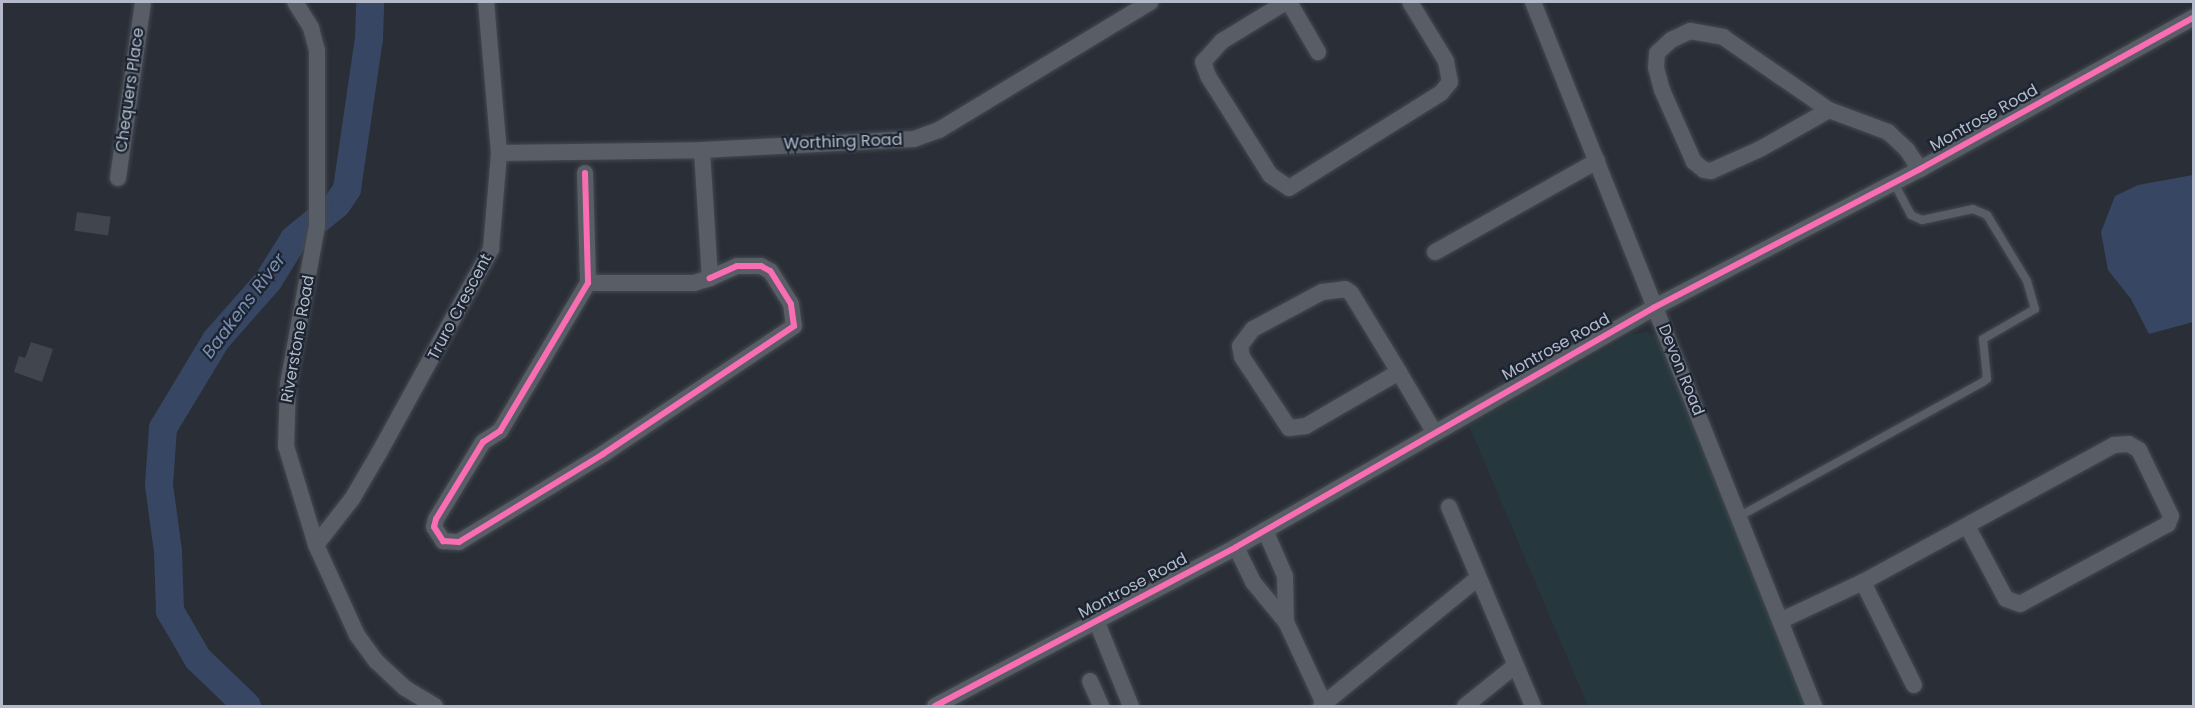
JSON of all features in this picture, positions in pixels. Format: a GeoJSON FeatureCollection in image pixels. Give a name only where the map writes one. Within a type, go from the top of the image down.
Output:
{"type":"FeatureCollection","features":[{"type":"Feature","properties":{"kind":"street","name":"Chequers Place"},"geometry":{"type":"LineString","coordinates":[[118,178],[143,2]]}},
{"type":"Feature","properties":{"kind":"street","name":"Riverstone Road"},"geometry":{"type":"LineString","coordinates":[[295,2],[311,28],[317,50],[317,219],[285,418],[286,446],[298,495],[316,545],[357,635],[376,661],[405,688],[435,706]]}},
{"type":"Feature","properties":{"kind":"street","name":"Truro Crescent"},"geometry":{"type":"LineString","coordinates":[[316,545],[351,499],[379,453],[491,249],[499,153],[486,2]]}},
{"type":"Feature","properties":{"kind":"street","name":"Worthing Road"},"geometry":{"type":"LineString","coordinates":[[499,153],[702,150],[914,139],[939,130],[1150,2]]}},
{"type":"Feature","properties":{"kind":"street"},"geometry":{"type":"LineString","coordinates":[[1318,52],[1287,2],[1214,47],[1203,62],[1208,76],[1270,175],[1289,188],[1441,93],[1450,82],[1446,61],[1410,2]]}},
{"type":"Feature","properties":{"kind":"street","name":"Devon Road"},"geometry":{"type":"LineString","coordinates":[[1533,2],[1814,706]]}},
{"type":"Feature","properties":{"kind":"street","name":"Montrose Road"},"geometry":{"type":"LineString","coordinates":[[934,706],[1236,547],[1655,307],[1920,169],[2193,17]]}},
{"type":"Feature","properties":{"kind":"street"},"geometry":{"type":"LineString","coordinates":[[1829,110],[1760,149],[1711,171],[1704,170],[1694,162],[1662,90],[1656,68],[1658,53],[1671,40],[1690,31],[1713,34],[1736,45],[1829,110],[1888,132],[1907,150],[1920,169]]}},
{"type":"Feature","properties":{"kind":"street"},"geometry":{"type":"LineString","coordinates":[[702,150],[710,278]]}},
{"type":"Feature","properties":{"kind":"street"},"geometry":{"type":"LineString","coordinates":[[1435,252],[1597,161]]}},
{"type":"Feature","properties":{"kind":"street"},"geometry":{"type":"LineString","coordinates":[[585,173],[588,283],[501,431],[483,442],[436,519],[434,527],[443,541],[459,542],[593,460],[794,326],[791,304],[770,271],[761,266],[737,266],[694,283],[588,283]]}},
{"type":"Feature","properties":{"kind":"street"},"geometry":{"type":"LineString","coordinates":[[1399,372],[1306,426],[1288,428],[1242,357],[1240,346],[1253,329],[1322,292],[1345,289],[1351,293],[1399,372],[1434,432]]}},
{"type":"Feature","properties":{"kind":"street"},"geometry":{"type":"LineString","coordinates":[[1780,621],[1863,582],[1966,525],[2124,443],[2139,450],[2171,516],[2168,524],[2020,604],[2006,599],[1966,525]]}},
{"type":"Feature","properties":{"kind":"street"},"geometry":{"type":"LineString","coordinates":[[1449,507],[1533,706]]}},
{"type":"Feature","properties":{"kind":"street"},"geometry":{"type":"LineString","coordinates":[[1265,530],[1284,576],[1286,622]]}},
{"type":"Feature","properties":{"kind":"street"},"geometry":{"type":"LineString","coordinates":[[1236,547],[1253,582],[1286,622],[1322,705],[1478,578]]}},
{"type":"Feature","properties":{"kind":"street"},"geometry":{"type":"LineString","coordinates":[[1863,582],[1914,685]]}},
{"type":"Feature","properties":{"kind":"street"},"geometry":{"type":"LineString","coordinates":[[1096,620],[1131,706]]}},
{"type":"Feature","properties":{"kind":"street"},"geometry":{"type":"LineString","coordinates":[[1465,706],[1516,664]]}},
{"type":"Feature","properties":{"kind":"street"},"geometry":{"type":"LineString","coordinates":[[1090,681],[1101,706]]}},
{"type":"Feature","properties":{"kind":"lane"},"geometry":{"type":"LineString","coordinates":[[1740,516],[1983,382],[1987,379],[1983,339],[2026,318],[2035,309],[2027,281],[1987,215],[1974,208],[1922,220],[1911,215],[1893,183]]}},
{"type":"Feature","properties":{"kind":"shaded area"},"geometry":{"type":"Polygon","coordinates":[[[1647,332],[1660,339],[1807,706],[1588,706],[1469,426],[1632,334],[1647,332]]]}},
{"type":"Feature","properties":{"kind":"water"},"geometry":{"type":"Polygon","coordinates":[[[2193,175],[2193,322],[2149,334],[2131,299],[2108,270],[2101,232],[2115,196],[2138,185],[2193,175]]]}},
{"type":"Feature","properties":{"kind":"building"},"geometry":{"type":"Polygon","coordinates":[[[77,212],[111,217],[108,236],[74,231],[77,212]]]}},
{"type":"Feature","properties":{"kind":"building"},"geometry":{"type":"Polygon","coordinates":[[[31,342],[53,349],[42,382],[14,372],[19,356],[25,358],[31,342]]]}},
{"type":"Feature","properties":{"kind":"waterway","name":"Baakens River"},"geometry":{"type":"LineString","coordinates":[[247,706],[198,659],[170,611],[168,551],[159,485],[163,428],[216,340],[268,281],[294,239],[337,204],[347,189],[369,38],[370,2]]}},
{"type":"Feature","properties":{"kind":"cycle path"},"geometry":{"type":"LineString","coordinates":[[935,706],[1236,547],[1655,307],[1920,169],[2194,17]]}},
{"type":"Feature","properties":{"kind":"cycle path"},"geometry":{"type":"LineString","coordinates":[[585,173],[588,283],[500,431],[483,442],[436,519],[434,527],[443,541],[459,542],[603,454],[794,326],[791,304],[770,271],[761,266],[737,266],[710,278]]}}]}
